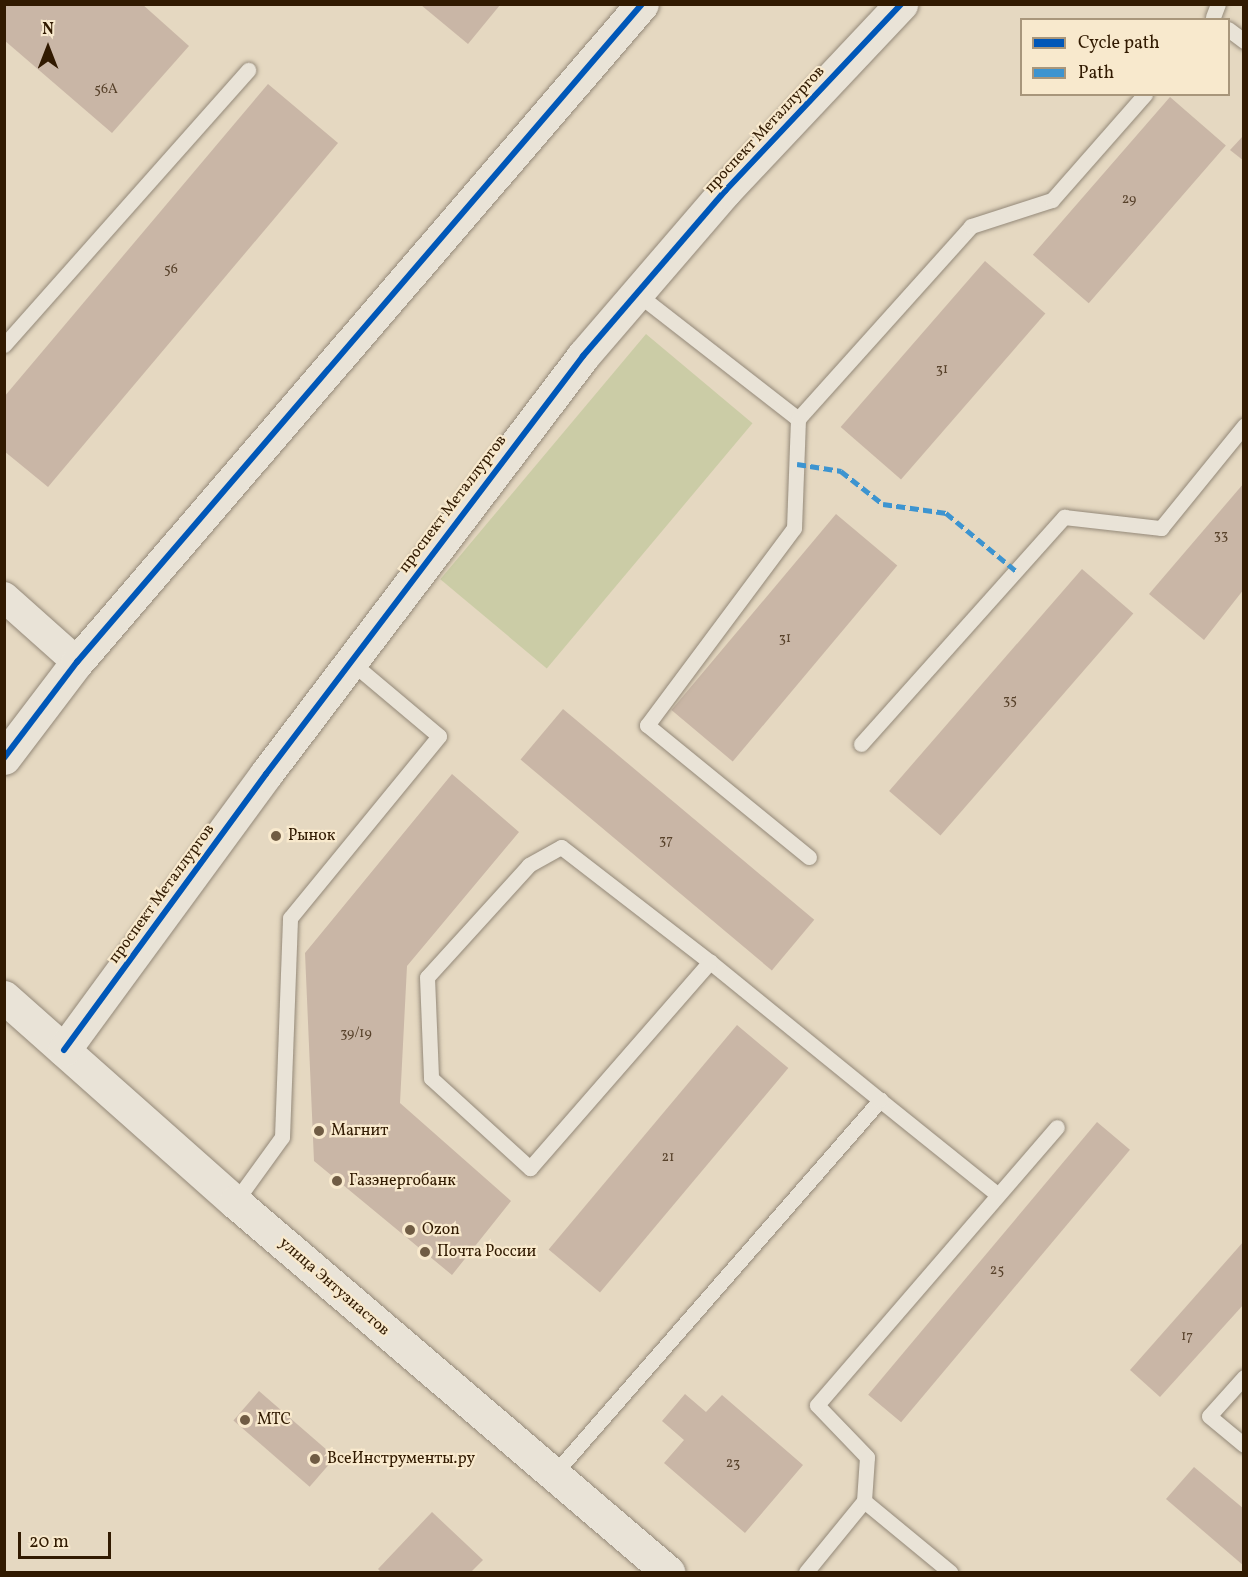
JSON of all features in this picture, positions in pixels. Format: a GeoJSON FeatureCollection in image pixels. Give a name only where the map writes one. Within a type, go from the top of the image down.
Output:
{"type":"FeatureCollection","features":[{"type":"Feature","properties":{"kind":"street"},"geometry":{"type":"LineString","coordinates":[[4,758],[77,662],[642,4]]}},
{"type":"Feature","properties":{"kind":"street","name":"проспект Металлургов"},"geometry":{"type":"LineString","coordinates":[[64,1050],[351,662],[583,356],[635,292],[725,191],[901,4]]}},
{"type":"Feature","properties":{"kind":"street"},"geometry":{"type":"LineString","coordinates":[[4,597],[77,662]]}},
{"type":"Feature","properties":{"kind":"street","name":"улица Энтузиастов"},"geometry":{"type":"LineString","coordinates":[[4,997],[235,1202],[668,1572]]}},
{"type":"Feature","properties":{"kind":"lane"},"geometry":{"type":"LineString","coordinates":[[1230,30],[1244,41]]}},
{"type":"Feature","properties":{"kind":"lane"},"geometry":{"type":"LineString","coordinates":[[4,345],[248,70]]}},
{"type":"Feature","properties":{"kind":"lane"},"geometry":{"type":"LineString","coordinates":[[809,857],[647,725],[794,528],[798,419],[972,226],[1052,200],[1143,96]]}},
{"type":"Feature","properties":{"kind":"lane"},"geometry":{"type":"LineString","coordinates":[[635,292],[798,419]]}},
{"type":"Feature","properties":{"kind":"lane"},"geometry":{"type":"LineString","coordinates":[[861,744],[1064,517],[1161,528],[1244,426]]}},
{"type":"Feature","properties":{"kind":"lane"},"geometry":{"type":"LineString","coordinates":[[235,1202],[282,1137],[290,918],[439,736],[351,662]]}},
{"type":"Feature","properties":{"kind":"lane"},"geometry":{"type":"LineString","coordinates":[[710,962],[530,1168],[431,1078],[427,977],[529,866],[561,847],[710,962],[998,1195]]}},
{"type":"Feature","properties":{"kind":"lane"},"geometry":{"type":"LineString","coordinates":[[553,1475],[880,1100]]}},
{"type":"Feature","properties":{"kind":"lane"},"geometry":{"type":"LineString","coordinates":[[806,1572],[864,1501],[867,1457],[817,1405],[1056,1127]]}},
{"type":"Feature","properties":{"kind":"lane"},"geometry":{"type":"LineString","coordinates":[[1244,1377],[1209,1416],[1244,1445]]}},
{"type":"Feature","properties":{"kind":"lane"},"geometry":{"type":"LineString","coordinates":[[864,1501],[950,1572]]}},
{"type":"Feature","properties":{"kind":"green space"},"geometry":{"type":"Polygon","coordinates":[[[646,334],[752,423],[547,668],[440,579],[646,334]]]}},
{"type":"Feature","properties":{"kind":"building"},"geometry":{"type":"Polygon","coordinates":[[[4,4],[142,4],[189,46],[112,133],[4,40],[4,4]]]}},
{"type":"Feature","properties":{"kind":"building"},"geometry":{"type":"Polygon","coordinates":[[[421,5],[500,5],[468,44],[421,5]]]}},
{"type":"Feature","properties":{"kind":"building"},"geometry":{"type":"Polygon","coordinates":[[[268,84],[338,143],[48,487],[4,451],[4,397],[268,84]]]}},
{"type":"Feature","properties":{"kind":"building"},"geometry":{"type":"Polygon","coordinates":[[[1170,97],[1226,146],[1089,303],[1033,255],[1170,97]]]}},
{"type":"Feature","properties":{"kind":"building"},"geometry":{"type":"Polygon","coordinates":[[[1244,135],[1244,161],[1230,150],[1244,135]]]}},
{"type":"Feature","properties":{"kind":"building"},"geometry":{"type":"Polygon","coordinates":[[[985,261],[1045,313],[901,480],[841,427],[985,261]]]}},
{"type":"Feature","properties":{"kind":"building"},"geometry":{"type":"Polygon","coordinates":[[[1244,483],[1244,589],[1204,640],[1149,594],[1244,483]]]}},
{"type":"Feature","properties":{"kind":"building"},"geometry":{"type":"Polygon","coordinates":[[[836,514],[897,565],[733,762],[671,710],[836,514]]]}},
{"type":"Feature","properties":{"kind":"building"},"geometry":{"type":"Polygon","coordinates":[[[1082,569],[1133,614],[940,835],[889,791],[1082,569]]]}},
{"type":"Feature","properties":{"kind":"building"},"geometry":{"type":"Polygon","coordinates":[[[563,709],[814,920],[772,970],[521,760],[563,709]]]}},
{"type":"Feature","properties":{"kind":"building"},"geometry":{"type":"Polygon","coordinates":[[[452,774],[519,832],[407,966],[400,1103],[511,1201],[452,1275],[314,1161],[305,953],[452,774]]]}},
{"type":"Feature","properties":{"kind":"building"},"geometry":{"type":"Polygon","coordinates":[[[737,1025],[788,1068],[600,1293],[549,1249],[737,1025]]]}},
{"type":"Feature","properties":{"kind":"building"},"geometry":{"type":"Polygon","coordinates":[[[1097,1122],[1130,1150],[901,1422],[868,1395],[1097,1122]]]}},
{"type":"Feature","properties":{"kind":"building"},"geometry":{"type":"Polygon","coordinates":[[[1244,1241],[1244,1304],[1160,1397],[1130,1370],[1244,1241]]]}},
{"type":"Feature","properties":{"kind":"building"},"geometry":{"type":"Polygon","coordinates":[[[259,1391],[335,1457],[310,1487],[233,1420],[259,1391]]]}},
{"type":"Feature","properties":{"kind":"building"},"geometry":{"type":"Polygon","coordinates":[[[685,1394],[706,1412],[722,1395],[803,1465],[745,1533],[664,1463],[684,1440],[662,1421],[685,1394]]]}},
{"type":"Feature","properties":{"kind":"building"},"geometry":{"type":"Polygon","coordinates":[[[1194,1467],[1244,1509],[1244,1566],[1166,1499],[1194,1467]]]}},
{"type":"Feature","properties":{"kind":"building"},"geometry":{"type":"Polygon","coordinates":[[[432,1512],[483,1560],[471,1572],[381,1572],[378,1569],[432,1512]]]}},
{"type":"Feature","properties":{"kind":"marked path"},"geometry":{"type":"LineString","coordinates":[[797,464],[841,471],[883,504],[946,513],[1016,571]]}},
{"type":"Feature","properties":{"kind":"cycle path"},"geometry":{"type":"LineString","coordinates":[[4,758],[77,662],[642,4]]}},
{"type":"Feature","properties":{"kind":"cycle path"},"geometry":{"type":"LineString","coordinates":[[64,1050],[266,774],[583,356],[725,191],[901,4]]}},
{"type":"Feature","properties":{"kind":"place","name":"Рынок"},"geometry":{"type":"Point","coordinates":[276,836]}},
{"type":"Feature","properties":{"kind":"place","name":"Магнит"},"geometry":{"type":"Point","coordinates":[319,1131]}},
{"type":"Feature","properties":{"kind":"place","name":"Газэнергобанк"},"geometry":{"type":"Point","coordinates":[337,1181]}},
{"type":"Feature","properties":{"kind":"place","name":"Ozon"},"geometry":{"type":"Point","coordinates":[410,1230]}},
{"type":"Feature","properties":{"kind":"place","name":"Почта России"},"geometry":{"type":"Point","coordinates":[425,1252]}},
{"type":"Feature","properties":{"kind":"place","name":"МТС"},"geometry":{"type":"Point","coordinates":[245,1420]}},
{"type":"Feature","properties":{"kind":"place","name":"ВсеИнструменты.ру"},"geometry":{"type":"Point","coordinates":[315,1459]}}]}
